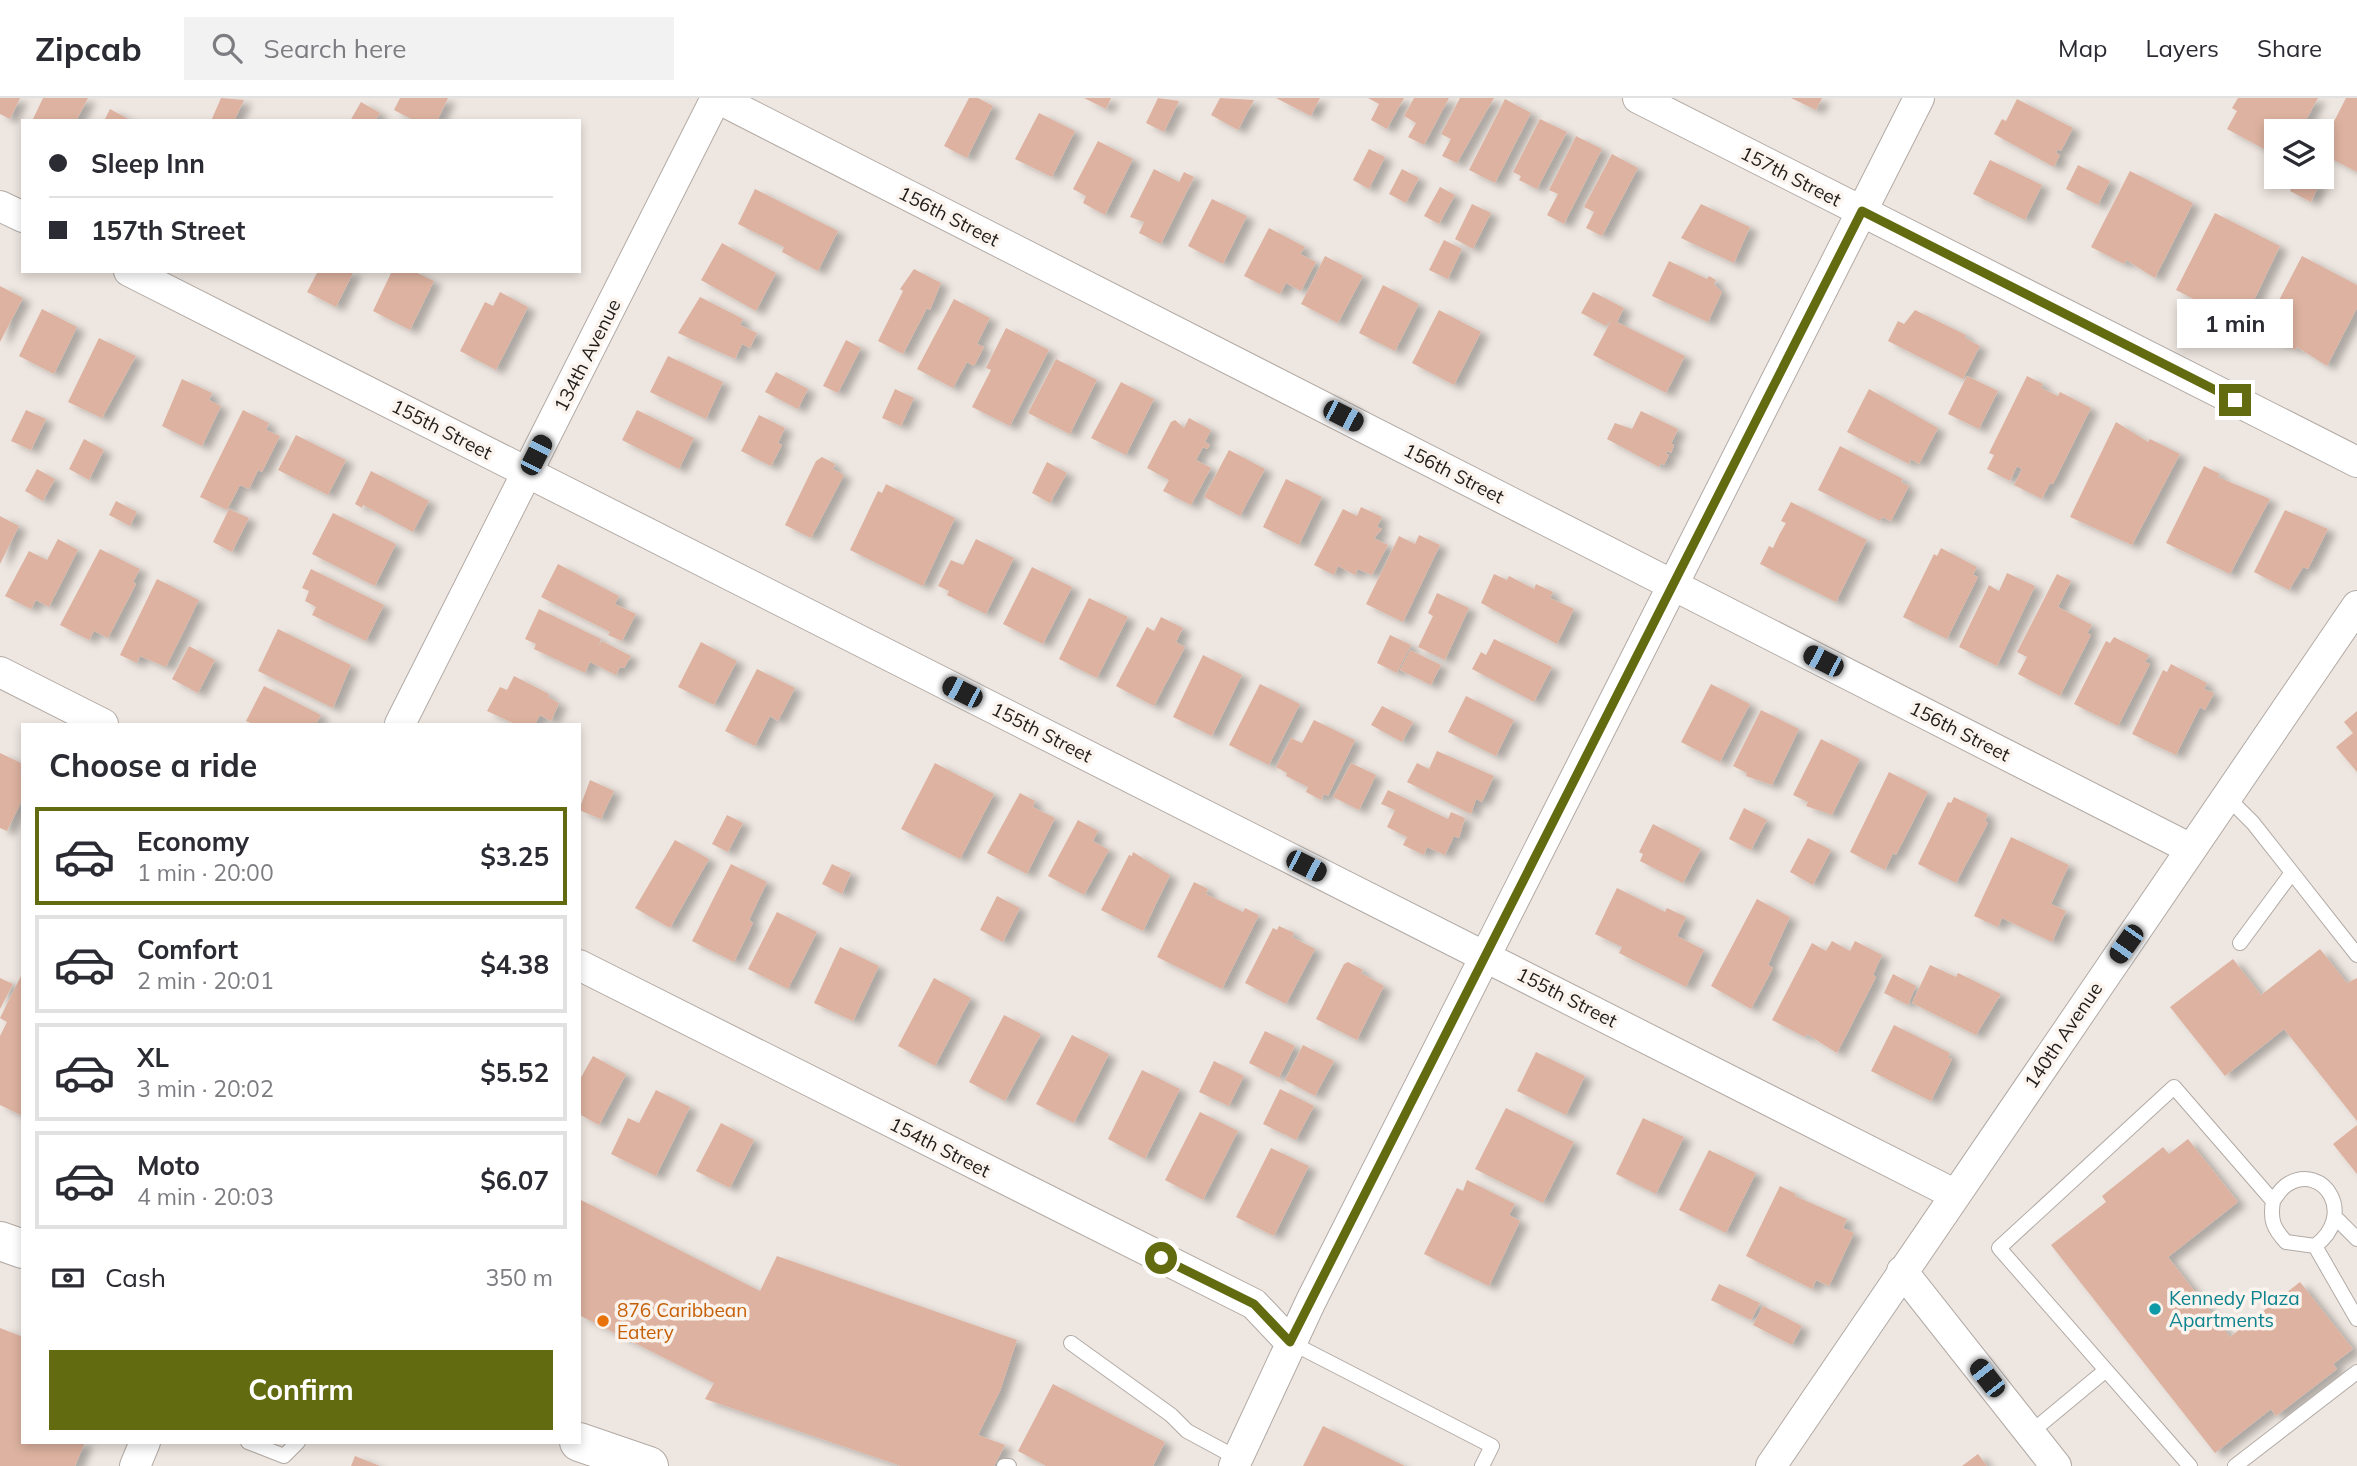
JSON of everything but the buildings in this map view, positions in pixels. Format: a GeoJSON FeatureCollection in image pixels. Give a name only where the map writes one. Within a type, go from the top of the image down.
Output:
{"type":"FeatureCollection","features":[{"type":"Feature","properties":{"kind":"main road"},"geometry":{"type":"LineString","coordinates":[[0,1241],[21,1248]]}},
{"type":"Feature","properties":{"kind":"main road"},"geometry":{"type":"LineString","coordinates":[[581,1451],[649,1466]]}},
{"type":"Feature","properties":{"kind":"street","name":"134th Avenue"},"geometry":{"type":"LineString","coordinates":[[401,723],[717,98]]}},
{"type":"Feature","properties":{"kind":"street","name":"156th Street"},"geometry":{"type":"LineString","coordinates":[[717,98],[2191,849]]}},
{"type":"Feature","properties":{"kind":"street","name":"157th Street"},"geometry":{"type":"LineString","coordinates":[[1638,98],[2357,462]]}},
{"type":"Feature","properties":{"kind":"street"},"geometry":{"type":"LineString","coordinates":[[1235,1462],[1290,1342],[1919,98]]}},
{"type":"Feature","properties":{"kind":"street"},"geometry":{"type":"LineString","coordinates":[[0,206],[21,217]]}},
{"type":"Feature","properties":{"kind":"street","name":"155th Street"},"geometry":{"type":"LineString","coordinates":[[133,273],[1954,1194]]}},
{"type":"Feature","properties":{"kind":"street","name":"140th Avenue"},"geometry":{"type":"LineString","coordinates":[[1771,1466],[2357,606]]}},
{"type":"Feature","properties":{"kind":"street"},"geometry":{"type":"LineString","coordinates":[[0,672],[101,723]]}},
{"type":"Feature","properties":{"kind":"street","name":"154th Street"},"geometry":{"type":"LineString","coordinates":[[581,966],[1254,1304],[1290,1342]]}},
{"type":"Feature","properties":{"kind":"street"},"geometry":{"type":"LineString","coordinates":[[1902,1271],[2056,1466]]}},
{"type":"Feature","properties":{"kind":"street"},"geometry":{"type":"LineString","coordinates":[[135,1466],[144,1444]]}},
{"type":"Feature","properties":{"kind":"lane"},"geometry":{"type":"LineString","coordinates":[[2227,797],[2253,823],[2357,955]]}},
{"type":"Feature","properties":{"kind":"lane"},"geometry":{"type":"LineString","coordinates":[[2240,943],[2291,874]]}},
{"type":"Feature","properties":{"kind":"lane"},"geometry":{"type":"LineString","coordinates":[[2190,1466],[1999,1248],[2174,1087],[2273,1200]]}},
{"type":"Feature","properties":{"kind":"lane"},"geometry":{"type":"LineString","coordinates":[[2313,1180],[2327,1188],[2337,1202],[2338,1220],[2332,1235],[2315,1246],[2286,1242],[2274,1229],[2271,1217],[2273,1200],[2286,1184],[2313,1180]]}},
{"type":"Feature","properties":{"kind":"lane"},"geometry":{"type":"LineString","coordinates":[[2338,1220],[2357,1239]]}},
{"type":"Feature","properties":{"kind":"lane"},"geometry":{"type":"LineString","coordinates":[[2315,1246],[2357,1319]]}},
{"type":"Feature","properties":{"kind":"lane"},"geometry":{"type":"LineString","coordinates":[[1290,1342],[1492,1446],[1482,1466]]}},
{"type":"Feature","properties":{"kind":"lane"},"geometry":{"type":"LineString","coordinates":[[1071,1343],[1171,1415],[1187,1431],[1235,1462]]}},
{"type":"Feature","properties":{"kind":"lane"},"geometry":{"type":"LineString","coordinates":[[2030,1433],[2106,1370]]}},
{"type":"Feature","properties":{"kind":"lane"},"geometry":{"type":"LineString","coordinates":[[2235,1466],[2357,1372]]}},
{"type":"Feature","properties":{"kind":"lane"},"geometry":{"type":"LineString","coordinates":[[253,1444],[284,1456],[296,1444]]}},
{"type":"Feature","properties":{"kind":"lane"},"geometry":{"type":"LineString","coordinates":[[1004,1466],[1010,1466]]}},
{"type":"Feature","properties":{"kind":"place","name":"Kennedy Plaza Apartments"},"geometry":{"type":"Point","coordinates":[2155,1309]}},
{"type":"Feature","properties":{"kind":"place","name":"876 Caribbean Eatery"},"geometry":{"type":"Point","coordinates":[603,1321]}},
{"type":"Feature","properties":{"kind":"route"},"geometry":{"type":"LineString","coordinates":[[1161,1258],[1254,1304],[1290,1342],[1862,211],[2235,400]]}}]}
